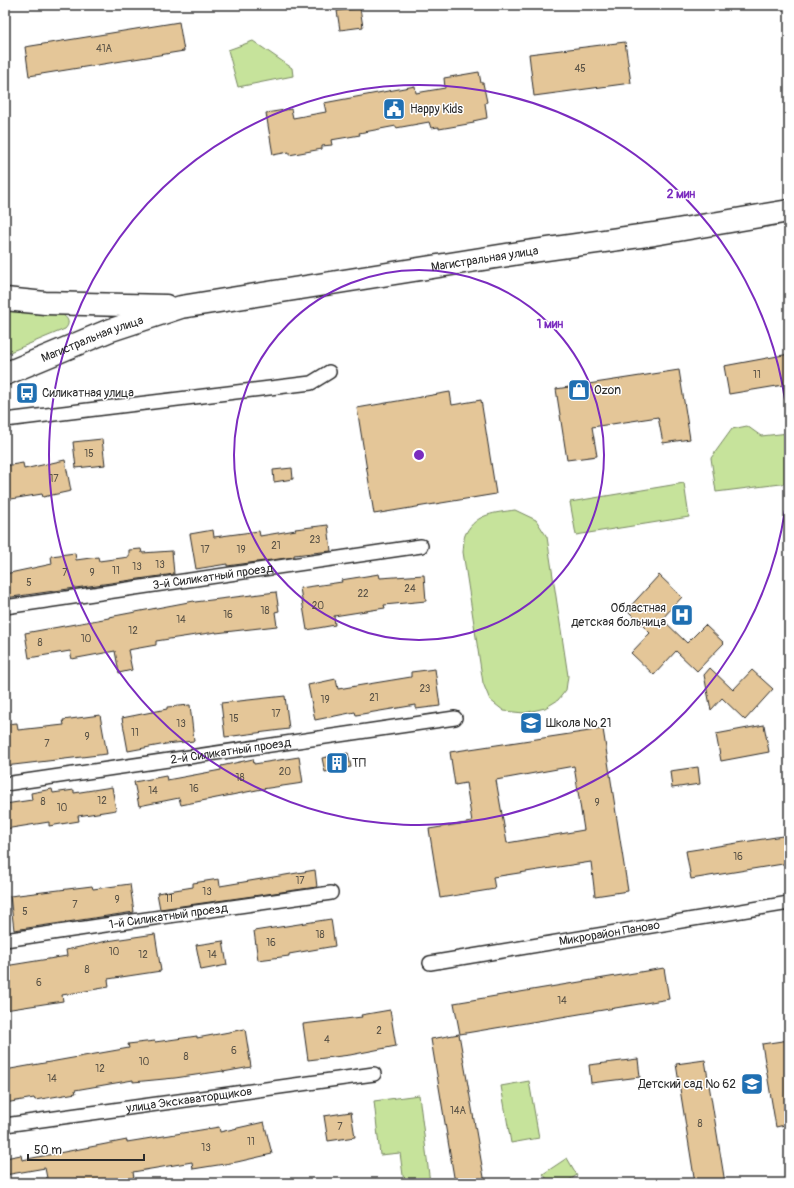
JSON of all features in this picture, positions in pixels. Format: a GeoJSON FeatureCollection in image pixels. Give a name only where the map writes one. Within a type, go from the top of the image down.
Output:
{"type":"FeatureCollection","features":[{"type":"Feature","properties":{"kind":"highway","name":"Магистральная улица"},"geometry":{"type":"LineString","coordinates":[[5,374],[108,330],[181,307],[526,252],[661,233],[789,210]]}},
{"type":"Feature","properties":{"kind":"highway","name":"Магистральная улица"},"geometry":{"type":"LineString","coordinates":[[5,299],[45,303],[181,307]]}},
{"type":"Feature","properties":{"kind":"street"},"geometry":{"type":"LineString","coordinates":[[5,420],[311,383],[329,372]]}},
{"type":"Feature","properties":{"kind":"street","name":"3-й Силикатный проезд"},"geometry":{"type":"LineString","coordinates":[[5,607],[421,546]]}},
{"type":"Feature","properties":{"kind":"street","name":"2-й Силикатный проезд"},"geometry":{"type":"LineString","coordinates":[[5,784],[455,718]]}},
{"type":"Feature","properties":{"kind":"street","name":"1-й Силикатный проезд"},"geometry":{"type":"LineString","coordinates":[[5,940],[331,893]]}},
{"type":"Feature","properties":{"kind":"street","name":"Микрорайон Паново"},"geometry":{"type":"LineString","coordinates":[[430,963],[789,903]]}},
{"type":"Feature","properties":{"kind":"street","name":"улица Экскаваторщиков"},"geometry":{"type":"LineString","coordinates":[[5,1124],[374,1074]]}},
{"type":"Feature","properties":{"kind":"green space"},"geometry":{"type":"Polygon","coordinates":[[[253,41],[292,68],[293,76],[238,87],[228,50],[253,41]]]}},
{"type":"Feature","properties":{"kind":"green space"},"geometry":{"type":"Polygon","coordinates":[[[5,309],[63,315],[68,320],[67,327],[5,354],[5,309]]]}},
{"type":"Feature","properties":{"kind":"green space"},"geometry":{"type":"Polygon","coordinates":[[[747,426],[761,436],[789,433],[789,483],[716,492],[711,458],[732,429],[747,426]]]}},
{"type":"Feature","properties":{"kind":"green space"},"geometry":{"type":"Polygon","coordinates":[[[684,483],[689,517],[576,535],[570,502],[684,483]]]}},
{"type":"Feature","properties":{"kind":"green space"},"geometry":{"type":"Polygon","coordinates":[[[515,510],[536,520],[547,537],[568,676],[566,690],[558,700],[545,708],[524,713],[504,711],[490,700],[483,683],[463,552],[465,535],[475,521],[487,515],[515,510]]]}},
{"type":"Feature","properties":{"kind":"green space"},"geometry":{"type":"Polygon","coordinates":[[[529,1081],[539,1138],[511,1143],[501,1086],[529,1081]]]}},
{"type":"Feature","properties":{"kind":"green space"},"geometry":{"type":"Polygon","coordinates":[[[419,1095],[430,1183],[404,1183],[400,1153],[380,1155],[374,1101],[419,1095]]]}},
{"type":"Feature","properties":{"kind":"green space"},"geometry":{"type":"Polygon","coordinates":[[[567,1158],[577,1175],[565,1183],[550,1183],[543,1174],[567,1158]]]}},
{"type":"Feature","properties":{"kind":"building"},"geometry":{"type":"Polygon","coordinates":[[[360,8],[363,27],[340,30],[337,11],[360,8]]]}},
{"type":"Feature","properties":{"kind":"building"},"geometry":{"type":"Polygon","coordinates":[[[179,22],[184,51],[29,76],[25,47],[179,22]]]}},
{"type":"Feature","properties":{"kind":"building"},"geometry":{"type":"Polygon","coordinates":[[[625,42],[631,83],[534,96],[529,54],[625,42]]]}},
{"type":"Feature","properties":{"kind":"building"},"geometry":{"type":"Polygon","coordinates":[[[479,72],[487,102],[485,103],[487,118],[473,121],[474,123],[439,129],[439,127],[431,128],[429,122],[396,128],[396,126],[359,133],[360,135],[331,140],[332,145],[322,146],[322,149],[289,155],[289,152],[273,155],[266,113],[291,109],[293,118],[326,112],[324,103],[415,86],[416,93],[445,88],[444,78],[479,72]]]}},
{"type":"Feature","properties":{"kind":"building"},"geometry":{"type":"Polygon","coordinates":[[[789,354],[789,384],[729,394],[724,366],[789,354]]]}},
{"type":"Feature","properties":{"kind":"building"},"geometry":{"type":"Polygon","coordinates":[[[679,370],[690,439],[663,443],[658,417],[592,427],[597,456],[567,460],[556,389],[679,370]]]}},
{"type":"Feature","properties":{"kind":"building"},"geometry":{"type":"Polygon","coordinates":[[[450,392],[452,405],[481,400],[496,494],[374,514],[357,408],[450,392]]]}},
{"type":"Feature","properties":{"kind":"building"},"geometry":{"type":"Polygon","coordinates":[[[102,439],[105,465],[76,468],[73,442],[102,439]]]}},
{"type":"Feature","properties":{"kind":"building"},"geometry":{"type":"Polygon","coordinates":[[[65,460],[71,491],[43,497],[42,494],[5,500],[5,466],[23,463],[24,469],[65,460]]]}},
{"type":"Feature","properties":{"kind":"building"},"geometry":{"type":"Polygon","coordinates":[[[292,468],[293,479],[274,482],[273,470],[292,468]]]}},
{"type":"Feature","properties":{"kind":"building"},"geometry":{"type":"Polygon","coordinates":[[[328,525],[331,551],[196,569],[190,534],[213,530],[214,537],[259,531],[260,536],[296,530],[295,529],[328,525]]]}},
{"type":"Feature","properties":{"kind":"building"},"geometry":{"type":"Polygon","coordinates":[[[141,549],[142,553],[172,551],[174,574],[5,598],[5,574],[52,564],[51,556],[75,553],[76,560],[98,557],[99,561],[129,557],[129,550],[141,549]]]}},
{"type":"Feature","properties":{"kind":"building"},"geometry":{"type":"Polygon","coordinates":[[[379,574],[380,578],[424,575],[426,601],[384,605],[385,608],[334,616],[335,625],[307,630],[300,588],[342,582],[341,580],[379,574]]]}},
{"type":"Feature","properties":{"kind":"building"},"geometry":{"type":"Polygon","coordinates":[[[659,575],[682,597],[662,619],[687,643],[705,625],[724,643],[697,671],[676,651],[654,675],[631,653],[650,633],[627,610],[659,575]]]}},
{"type":"Feature","properties":{"kind":"building"},"geometry":{"type":"Polygon","coordinates":[[[276,592],[279,611],[275,612],[277,626],[216,632],[156,641],[156,645],[128,650],[132,670],[119,673],[115,651],[72,659],[70,651],[29,658],[25,633],[194,601],[276,592]]]}},
{"type":"Feature","properties":{"kind":"building"},"geometry":{"type":"Polygon","coordinates":[[[710,668],[733,690],[752,670],[773,689],[745,720],[722,698],[711,710],[704,675],[710,668]]]}},
{"type":"Feature","properties":{"kind":"building"},"geometry":{"type":"Polygon","coordinates":[[[435,669],[440,706],[416,709],[416,705],[356,715],[355,712],[315,720],[308,685],[336,679],[338,689],[411,677],[411,672],[435,669]]]}},
{"type":"Feature","properties":{"kind":"building"},"geometry":{"type":"Polygon","coordinates":[[[285,696],[289,729],[225,737],[221,703],[285,696]]]}},
{"type":"Feature","properties":{"kind":"building"},"geometry":{"type":"Polygon","coordinates":[[[190,705],[194,741],[166,744],[128,751],[122,718],[167,709],[167,707],[190,705]]]}},
{"type":"Feature","properties":{"kind":"building"},"geometry":{"type":"Polygon","coordinates":[[[100,715],[107,754],[5,766],[5,724],[17,723],[18,730],[64,725],[63,720],[100,715]]]}},
{"type":"Feature","properties":{"kind":"building"},"geometry":{"type":"Polygon","coordinates":[[[764,725],[769,752],[721,761],[716,734],[764,725]]]}},
{"type":"Feature","properties":{"kind":"building"},"geometry":{"type":"Polygon","coordinates":[[[603,729],[628,891],[595,896],[591,862],[493,877],[495,889],[440,898],[429,829],[472,822],[466,783],[455,785],[450,752],[603,729]],[[574,766],[496,780],[507,843],[584,830],[574,766]]]}},
{"type":"Feature","properties":{"kind":"building","name":"ТП"},"geometry":{"type":"Polygon","coordinates":[[[348,753],[351,767],[325,772],[322,758],[348,753]]]}},
{"type":"Feature","properties":{"kind":"building"},"geometry":{"type":"Polygon","coordinates":[[[299,757],[303,783],[262,789],[181,805],[179,798],[139,806],[134,782],[166,776],[167,780],[221,770],[221,766],[253,759],[254,764],[299,757]]]}},
{"type":"Feature","properties":{"kind":"building"},"geometry":{"type":"Polygon","coordinates":[[[698,767],[700,784],[672,788],[670,771],[698,767]]]}},
{"type":"Feature","properties":{"kind":"building"},"geometry":{"type":"Polygon","coordinates":[[[112,787],[116,810],[78,816],[79,821],[49,826],[49,822],[5,829],[5,804],[32,800],[31,793],[52,789],[53,793],[74,790],[74,793],[112,787]]]}},
{"type":"Feature","properties":{"kind":"building"},"geometry":{"type":"Polygon","coordinates":[[[789,835],[789,863],[691,879],[686,851],[789,835]]]}},
{"type":"Feature","properties":{"kind":"building"},"geometry":{"type":"Polygon","coordinates":[[[315,870],[317,887],[160,909],[157,893],[193,887],[193,883],[219,879],[220,886],[315,870]]]}},
{"type":"Feature","properties":{"kind":"building"},"geometry":{"type":"Polygon","coordinates":[[[130,884],[134,912],[14,930],[10,896],[92,886],[93,889],[130,884]]]}},
{"type":"Feature","properties":{"kind":"building"},"geometry":{"type":"Polygon","coordinates":[[[331,919],[335,946],[289,954],[289,956],[258,960],[254,931],[331,919]]]}},
{"type":"Feature","properties":{"kind":"building"},"geometry":{"type":"Polygon","coordinates":[[[155,934],[161,971],[108,979],[109,987],[62,995],[63,1001],[5,1010],[5,966],[67,956],[66,950],[107,941],[155,934]]]}},
{"type":"Feature","properties":{"kind":"building"},"geometry":{"type":"Polygon","coordinates":[[[223,941],[227,965],[201,970],[196,945],[223,941]]]}},
{"type":"Feature","properties":{"kind":"building"},"geometry":{"type":"Polygon","coordinates":[[[664,968],[669,999],[460,1034],[454,1003],[664,968]]]}},
{"type":"Feature","properties":{"kind":"building"},"geometry":{"type":"Polygon","coordinates":[[[390,1010],[396,1046],[350,1055],[308,1060],[303,1024],[362,1017],[361,1015],[390,1010]]]}},
{"type":"Feature","properties":{"kind":"building"},"geometry":{"type":"Polygon","coordinates":[[[245,1029],[251,1067],[175,1078],[133,1082],[133,1080],[75,1090],[76,1093],[35,1100],[34,1098],[5,1103],[5,1070],[129,1048],[128,1044],[197,1036],[197,1038],[245,1029]]]}},
{"type":"Feature","properties":{"kind":"building"},"geometry":{"type":"Polygon","coordinates":[[[459,1034],[485,1183],[455,1183],[431,1039],[459,1034]]]}},
{"type":"Feature","properties":{"kind":"building"},"geometry":{"type":"Polygon","coordinates":[[[789,1040],[789,1124],[776,1127],[762,1044],[789,1040]]]}},
{"type":"Feature","properties":{"kind":"building"},"geometry":{"type":"Polygon","coordinates":[[[638,1059],[640,1077],[591,1083],[589,1065],[638,1059]]]}},
{"type":"Feature","properties":{"kind":"building"},"geometry":{"type":"Polygon","coordinates":[[[705,1060],[725,1183],[695,1183],[676,1064],[705,1060]]]}},
{"type":"Feature","properties":{"kind":"building"},"geometry":{"type":"Polygon","coordinates":[[[351,1112],[355,1137],[328,1141],[324,1116],[351,1112]]]}},
{"type":"Feature","properties":{"kind":"building"},"geometry":{"type":"Polygon","coordinates":[[[264,1122],[272,1154],[237,1162],[193,1169],[192,1162],[133,1172],[134,1178],[108,1183],[48,1183],[45,1168],[5,1175],[5,1158],[21,1155],[22,1160],[127,1140],[127,1142],[219,1127],[220,1132],[264,1122]]]}},
{"type":"Feature","properties":{"kind":"place","name":"Happy Kids"},"geometry":{"type":"Point","coordinates":[394,109]}},
{"type":"Feature","properties":{"kind":"place","name":"Ozon"},"geometry":{"type":"Point","coordinates":[579,390]}},
{"type":"Feature","properties":{"kind":"place","name":"Силикатная улица"},"geometry":{"type":"Point","coordinates":[27,393]}},
{"type":"Feature","properties":{"kind":"place","name":"Областная детская больница"},"geometry":{"type":"Point","coordinates":[682,615]}},
{"type":"Feature","properties":{"kind":"place","name":"Школа № 21"},"geometry":{"type":"Point","coordinates":[531,723]}},
{"type":"Feature","properties":{"kind":"place","name":"ТП"},"geometry":{"type":"Point","coordinates":[337,763]}},
{"type":"Feature","properties":{"kind":"place","name":"Детский сад № 62"},"geometry":{"type":"Point","coordinates":[752,1084]}}]}
